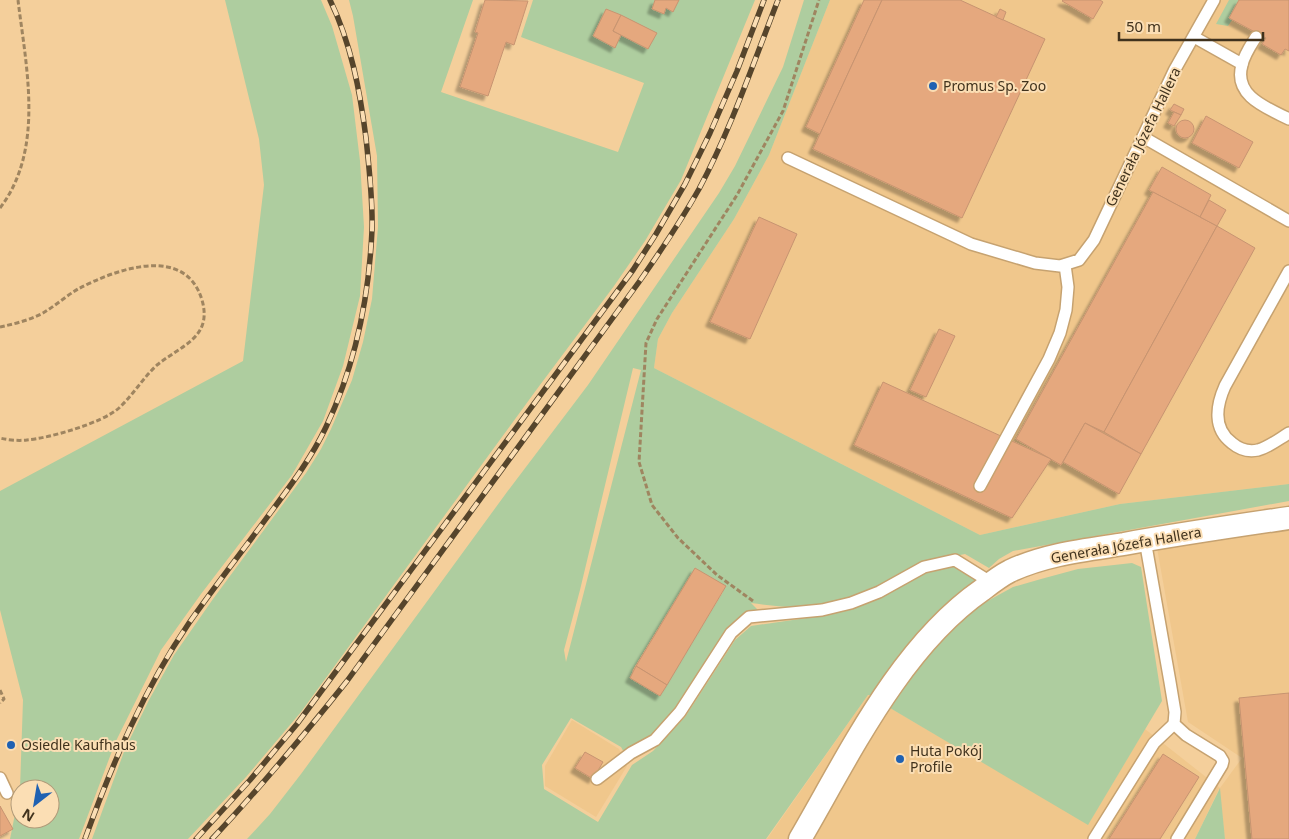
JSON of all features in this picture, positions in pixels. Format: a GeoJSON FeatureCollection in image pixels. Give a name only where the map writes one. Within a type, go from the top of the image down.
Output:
{"type":"FeatureCollection","features":[{"type":"Feature","properties":{"kind":"street","name":"Generała Józefa Hallera"},"geometry":{"type":"LineString","coordinates":[[800,839],[868,723],[910,659],[966,600],[1010,572],[1051,557],[1145,540],[1289,518]]}},
{"type":"Feature","properties":{"kind":"lane","name":"Generała Józefa Hallera"},"geometry":{"type":"LineString","coordinates":[[1065,265],[1079,260],[1094,240],[1174,71],[1214,0]]}},
{"type":"Feature","properties":{"kind":"lane"},"geometry":{"type":"LineString","coordinates":[[1194,37],[1242,64]]}},
{"type":"Feature","properties":{"kind":"lane"},"geometry":{"type":"LineString","coordinates":[[1256,37],[1242,64],[1242,84],[1245,92],[1252,99],[1289,119]]}},
{"type":"Feature","properties":{"kind":"lane"},"geometry":{"type":"LineString","coordinates":[[1143,137],[1289,221]]}},
{"type":"Feature","properties":{"kind":"lane"},"geometry":{"type":"LineString","coordinates":[[788,158],[971,244],[1035,264],[1065,265],[1068,287],[1066,310],[1060,333],[1049,359],[980,486]]}},
{"type":"Feature","properties":{"kind":"lane"},"geometry":{"type":"LineString","coordinates":[[1289,271],[1225,386],[1219,400],[1218,413],[1218,426],[1226,438],[1238,448],[1258,450],[1274,443],[1289,433]]}},
{"type":"Feature","properties":{"kind":"lane"},"geometry":{"type":"LineString","coordinates":[[1094,839],[1154,743],[1174,724],[1175,712],[1145,540]]}},
{"type":"Feature","properties":{"kind":"lane"},"geometry":{"type":"LineString","coordinates":[[597,779],[631,754],[655,740],[680,712],[731,633],[749,617],[822,610],[851,603],[879,592],[924,567],[954,560],[992,583]]}},
{"type":"Feature","properties":{"kind":"lane"},"geometry":{"type":"LineString","coordinates":[[1174,724],[1220,756],[1223,761],[1177,839]]}},
{"type":"Feature","properties":{"kind":"lane"},"geometry":{"type":"LineString","coordinates":[[0,778],[7,793]]}},
{"type":"Feature","properties":{"kind":"path"},"geometry":{"type":"LineString","coordinates":[[0,208],[14,183],[28,134],[29,91],[18,0]]}},
{"type":"Feature","properties":{"kind":"path"},"geometry":{"type":"LineString","coordinates":[[771,614],[717,575],[678,538],[652,505],[639,462],[646,343],[656,319],[737,195],[783,111],[820,0]]}},
{"type":"Feature","properties":{"kind":"path"},"geometry":{"type":"LineString","coordinates":[[0,327],[42,314],[76,290],[97,280],[149,265],[167,266],[184,273],[196,285],[202,300],[204,315],[201,329],[194,340],[156,366],[130,398],[117,410],[90,423],[47,436],[26,440],[0,438]]}},
{"type":"Feature","properties":{"kind":"path"},"geometry":{"type":"LineString","coordinates":[[0,690],[4,699],[0,703]]}},
{"type":"Feature","properties":{"kind":"shaded area"},"geometry":{"type":"Polygon","coordinates":[[[830,0],[1289,0],[1289,484],[1120,504],[980,535],[654,368],[658,339],[672,313],[734,219],[769,155],[830,0]]]}},
{"type":"Feature","properties":{"kind":"shaded area"},"geometry":{"type":"Polygon","coordinates":[[[1289,521],[1289,839],[1225,839],[1219,789],[1195,839],[767,839],[868,695],[1088,824],[1145,729],[1220,788],[1242,758],[1188,722],[1157,548],[1289,521]]]}},
{"type":"Feature","properties":{"kind":"shaded area"},"geometry":{"type":"Polygon","coordinates":[[[572,720],[619,749],[627,766],[596,817],[545,786],[545,766],[572,720]]]}},
{"type":"Feature","properties":{"kind":"green space"},"geometry":{"type":"Polygon","coordinates":[[[225,0],[321,0],[332,26],[352,95],[360,161],[364,227],[360,296],[343,366],[323,421],[292,475],[201,594],[161,650],[115,743],[79,839],[10,839],[12,829],[60,829],[60,779],[20,779],[23,700],[0,610],[0,491],[243,361],[264,185],[259,139],[225,0]]]}},
{"type":"Feature","properties":{"kind":"green space"},"geometry":{"type":"Polygon","coordinates":[[[349,0],[473,0],[441,92],[618,152],[644,83],[521,37],[533,0],[755,0],[681,180],[645,241],[614,286],[301,712],[246,777],[188,839],[92,839],[125,749],[174,655],[306,473],[331,429],[352,380],[363,342],[372,299],[378,227],[377,156],[349,0]]]}},
{"type":"Feature","properties":{"kind":"green space"},"geometry":{"type":"Polygon","coordinates":[[[804,0],[830,0],[769,155],[734,219],[672,313],[658,339],[654,368],[980,535],[1120,504],[1289,484],[1289,501],[1013,551],[999,559],[989,568],[965,554],[955,556],[872,592],[838,603],[812,607],[794,607],[751,603],[759,611],[747,614],[677,709],[652,738],[625,754],[621,747],[571,718],[542,765],[544,789],[598,822],[632,765],[653,751],[685,717],[735,640],[751,626],[820,616],[850,608],[925,571],[951,565],[982,584],[878,695],[868,695],[766,839],[247,839],[270,814],[301,774],[507,492],[588,385],[719,193],[735,166],[783,67],[804,0]],[[633,368],[564,650],[566,662],[641,370],[633,368]],[[692,573],[632,671],[663,690],[723,592],[692,573]]]}},
{"type":"Feature","properties":{"kind":"green space"},"geometry":{"type":"Polygon","coordinates":[[[1229,0],[1239,0],[1229,18],[1232,20],[1228,26],[1216,24],[1229,0]]]}},
{"type":"Feature","properties":{"kind":"green space"},"geometry":{"type":"Polygon","coordinates":[[[1132,563],[1141,567],[1162,701],[1088,825],[890,708],[918,665],[973,609],[1013,587],[1078,569],[1132,563]]]}},
{"type":"Feature","properties":{"kind":"green space"},"geometry":{"type":"Polygon","coordinates":[[[1220,788],[1225,839],[1195,839],[1220,788]]]}},
{"type":"Feature","properties":{"kind":"building"},"geometry":{"type":"Polygon","coordinates":[[[485,0],[528,1],[514,45],[506,42],[488,96],[460,87],[478,33],[475,32],[485,0]]]}},
{"type":"Feature","properties":{"kind":"building"},"geometry":{"type":"Polygon","coordinates":[[[655,0],[679,0],[673,12],[666,8],[664,14],[652,9],[655,0]]]}},
{"type":"Feature","properties":{"kind":"building"},"geometry":{"type":"Polygon","coordinates":[[[864,0],[882,0],[820,134],[806,127],[864,0]]]}},
{"type":"Feature","properties":{"kind":"building","name":"Promus Sp. Zoo"},"geometry":{"type":"Polygon","coordinates":[[[882,0],[960,0],[1045,39],[962,218],[813,149],[882,0]]]}},
{"type":"Feature","properties":{"kind":"building"},"geometry":{"type":"Polygon","coordinates":[[[1063,0],[1100,0],[1103,2],[1093,19],[1063,0]]]}},
{"type":"Feature","properties":{"kind":"building"},"geometry":{"type":"Polygon","coordinates":[[[1239,0],[1289,0],[1289,51],[1285,49],[1281,55],[1262,44],[1266,38],[1229,18],[1239,0]]]}},
{"type":"Feature","properties":{"kind":"building"},"geometry":{"type":"Polygon","coordinates":[[[606,9],[621,15],[613,31],[621,35],[615,48],[593,36],[606,9]]]}},
{"type":"Feature","properties":{"kind":"building"},"geometry":{"type":"Polygon","coordinates":[[[1000,9],[1006,12],[1003,20],[996,17],[1000,9]]]}},
{"type":"Feature","properties":{"kind":"building"},"geometry":{"type":"Polygon","coordinates":[[[621,15],[657,33],[648,49],[613,31],[621,15]]]}},
{"type":"Feature","properties":{"kind":"building"},"geometry":{"type":"Polygon","coordinates":[[[1174,104],[1184,109],[1181,115],[1170,110],[1174,104]]]}},
{"type":"Feature","properties":{"kind":"building"},"geometry":{"type":"Polygon","coordinates":[[[1174,112],[1181,115],[1174,126],[1168,123],[1174,112]]]}},
{"type":"Feature","properties":{"kind":"building"},"geometry":{"type":"Polygon","coordinates":[[[1206,116],[1253,142],[1239,168],[1192,143],[1206,116]]]}},
{"type":"Feature","properties":{"kind":"building"},"geometry":{"type":"Polygon","coordinates":[[[1185,120],[1193,125],[1194,129],[1189,137],[1185,138],[1177,133],[1176,129],[1181,121],[1185,120]]]}},
{"type":"Feature","properties":{"kind":"building"},"geometry":{"type":"Polygon","coordinates":[[[1162,167],[1211,195],[1200,217],[1149,190],[1162,167]]]}},
{"type":"Feature","properties":{"kind":"building"},"geometry":{"type":"Polygon","coordinates":[[[1153,192],[1217,226],[1104,432],[1085,423],[1061,465],[1016,439],[1153,192]]]}},
{"type":"Feature","properties":{"kind":"building"},"geometry":{"type":"Polygon","coordinates":[[[1209,200],[1226,210],[1217,226],[1200,217],[1209,200]]]}},
{"type":"Feature","properties":{"kind":"building"},"geometry":{"type":"Polygon","coordinates":[[[759,217],[797,234],[750,339],[710,322],[759,217]]]}},
{"type":"Feature","properties":{"kind":"building"},"geometry":{"type":"Polygon","coordinates":[[[1217,226],[1255,248],[1141,454],[1104,432],[1217,226]]]}},
{"type":"Feature","properties":{"kind":"building"},"geometry":{"type":"Polygon","coordinates":[[[939,329],[955,336],[926,397],[910,390],[939,329]]]}},
{"type":"Feature","properties":{"kind":"building"},"geometry":{"type":"Polygon","coordinates":[[[883,382],[1051,459],[1012,518],[854,445],[883,382]]]}},
{"type":"Feature","properties":{"kind":"building"},"geometry":{"type":"Polygon","coordinates":[[[1085,423],[1141,454],[1119,494],[1063,462],[1085,423]]]}},
{"type":"Feature","properties":{"kind":"building"},"geometry":{"type":"Polygon","coordinates":[[[695,568],[726,586],[667,685],[636,666],[695,568]]]}},
{"type":"Feature","properties":{"kind":"building"},"geometry":{"type":"Polygon","coordinates":[[[636,666],[667,685],[660,696],[630,678],[636,666]]]}},
{"type":"Feature","properties":{"kind":"building"},"geometry":{"type":"Polygon","coordinates":[[[1289,693],[1289,839],[1252,839],[1239,698],[1289,693]]]}},
{"type":"Feature","properties":{"kind":"building"},"geometry":{"type":"Polygon","coordinates":[[[585,752],[603,762],[593,779],[575,768],[585,752]]]}},
{"type":"Feature","properties":{"kind":"building"},"geometry":{"type":"Polygon","coordinates":[[[1163,754],[1199,777],[1160,839],[1109,839],[1163,754]]]}},
{"type":"Feature","properties":{"kind":"building"},"geometry":{"type":"Polygon","coordinates":[[[0,806],[10,824],[10,829],[13,829],[0,836],[0,806]]]}},
{"type":"Feature","properties":{"kind":"railway"},"geometry":{"type":"LineString","coordinates":[[85,839],[106,783],[143,701],[189,623],[308,460],[336,404],[353,356],[368,280],[372,230],[371,196],[366,138],[358,85],[344,33],[330,0]]}},
{"type":"Feature","properties":{"kind":"railway"},"geometry":{"type":"LineString","coordinates":[[196,839],[250,780],[297,724],[633,270],[685,184],[710,133],[737,71],[764,0]]}},
{"type":"Feature","properties":{"kind":"railway"},"geometry":{"type":"LineString","coordinates":[[212,839],[281,761],[347,681],[639,282],[678,225],[711,166],[741,96],[778,0]]}},
{"type":"Feature","properties":{"kind":"place","name":"Promus Sp. Zoo"},"geometry":{"type":"Point","coordinates":[933,86]}},
{"type":"Feature","properties":{"kind":"place","name":"Osiedle Kaufhaus"},"geometry":{"type":"Point","coordinates":[11,745]}},
{"type":"Feature","properties":{"kind":"place","name":"Huta Pokój Profile"},"geometry":{"type":"Point","coordinates":[900,759]}}]}
